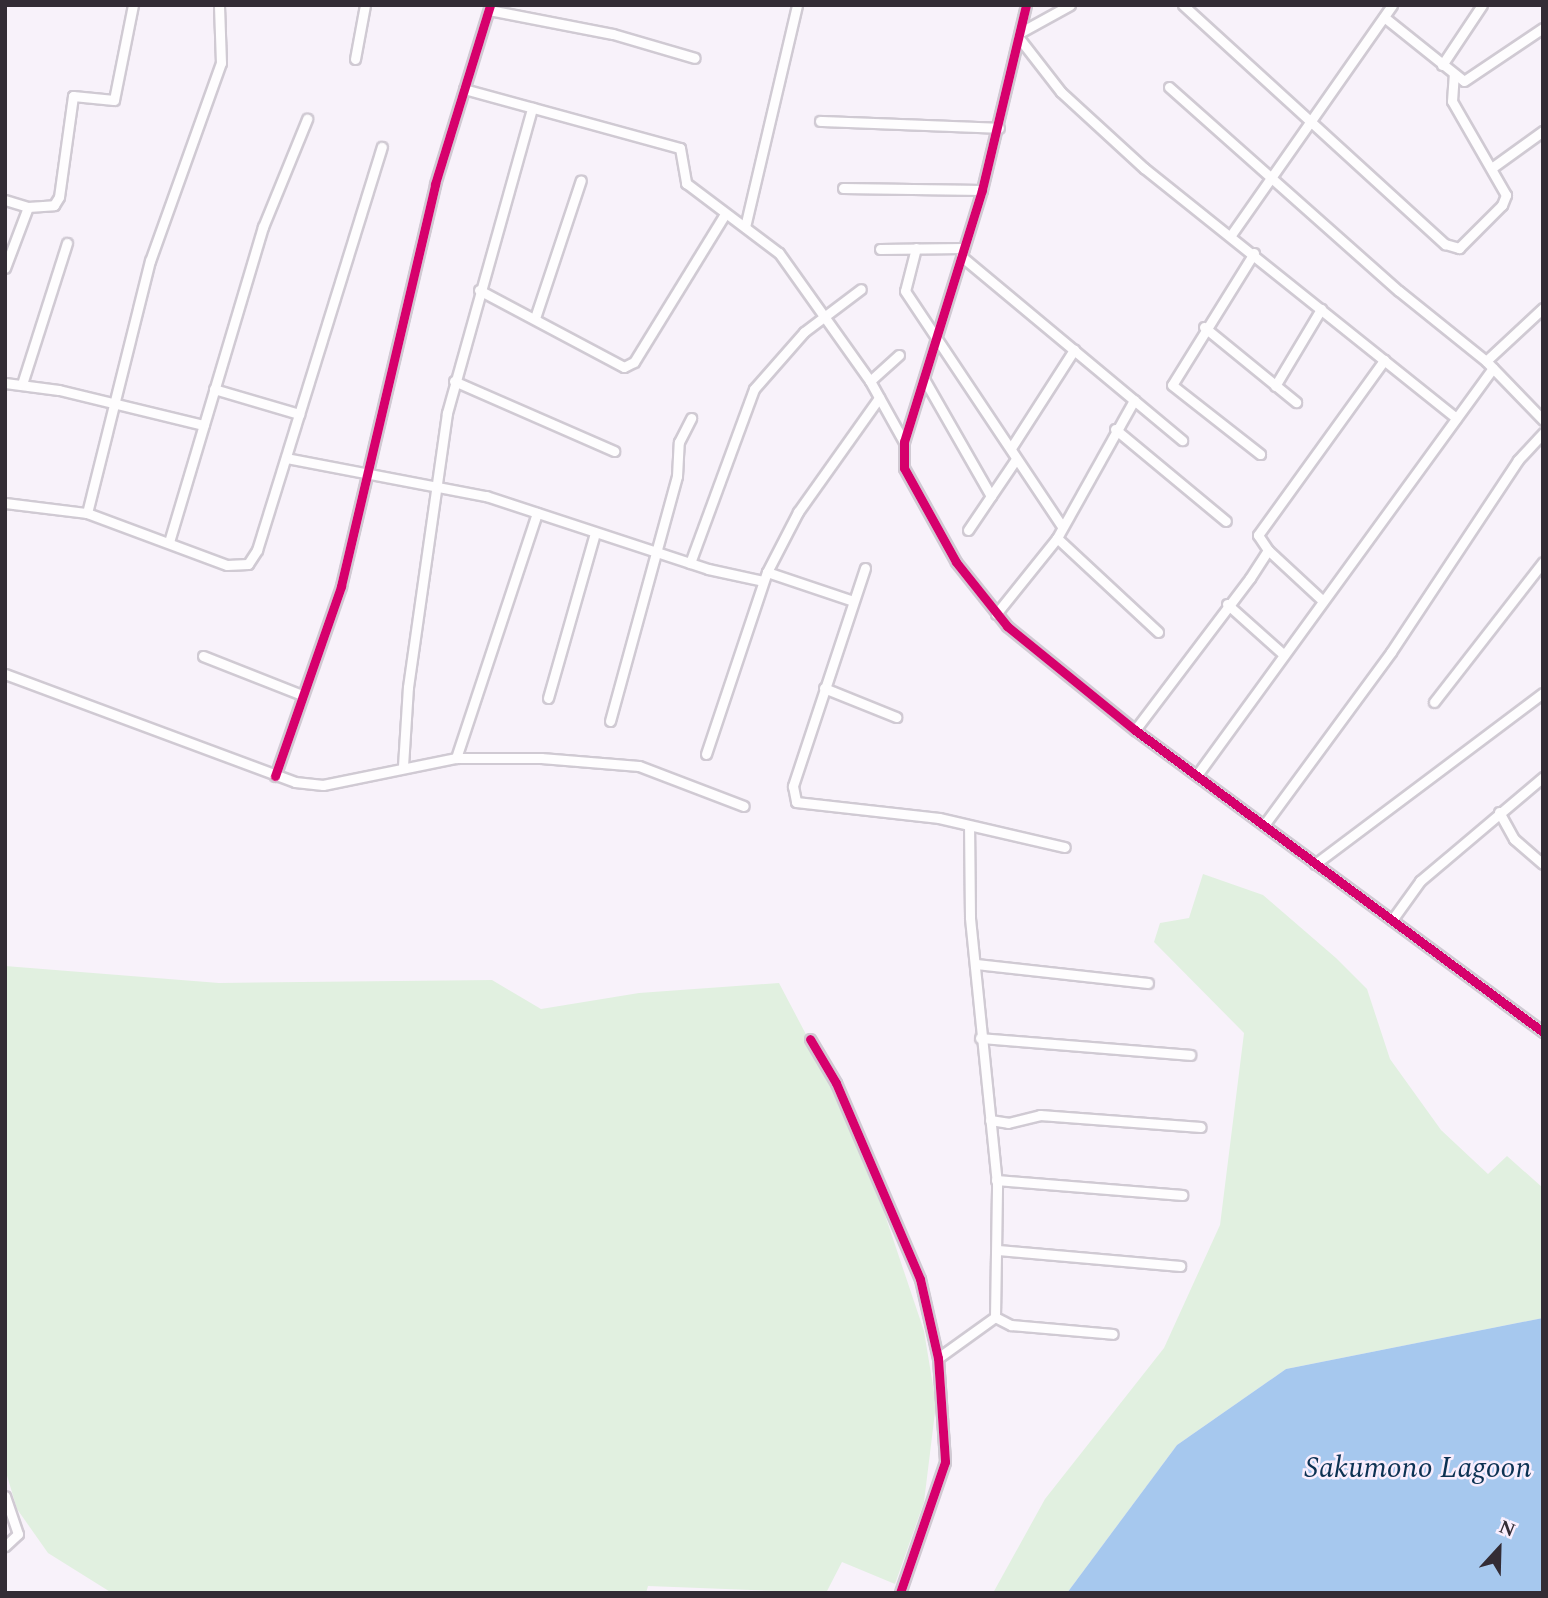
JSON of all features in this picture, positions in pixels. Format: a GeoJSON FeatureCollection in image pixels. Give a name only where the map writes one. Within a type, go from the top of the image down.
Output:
{"type":"FeatureCollection","features":[{"type":"Feature","properties":{"kind":"street"},"geometry":{"type":"LineString","coordinates":[[5,200],[28,207],[54,205],[59,197],[73,96],[114,100],[133,5]]}},
{"type":"Feature","properties":{"kind":"street"},"geometry":{"type":"LineString","coordinates":[[87,513],[150,261],[221,63],[219,5]]}},
{"type":"Feature","properties":{"kind":"street"},"geometry":{"type":"LineString","coordinates":[[355,59],[365,5]]}},
{"type":"Feature","properties":{"kind":"street"},"geometry":{"type":"LineString","coordinates":[[745,227],[797,5]]}},
{"type":"Feature","properties":{"kind":"street"},"geometry":{"type":"LineString","coordinates":[[1026,5],[999,128],[982,190],[904,442],[904,468],[956,562],[996,614],[1135,730],[1543,1032]]}},
{"type":"Feature","properties":{"kind":"street"},"geometry":{"type":"LineString","coordinates":[[1020,35],[1070,5]]}},
{"type":"Feature","properties":{"kind":"street"},"geometry":{"type":"LineString","coordinates":[[1183,5],[1450,247],[1464,246],[1503,205],[1504,184],[1452,101],[1454,75]]}},
{"type":"Feature","properties":{"kind":"street"},"geometry":{"type":"LineString","coordinates":[[1231,235],[1392,5]]}},
{"type":"Feature","properties":{"kind":"street"},"geometry":{"type":"LineString","coordinates":[[1442,65],[1482,5]]}},
{"type":"Feature","properties":{"kind":"street"},"geometry":{"type":"LineString","coordinates":[[275,776],[341,586],[372,471],[414,270],[489,8],[613,34],[695,58]]}},
{"type":"Feature","properties":{"kind":"street"},"geometry":{"type":"LineString","coordinates":[[1384,17],[1454,75],[1469,79],[1543,28]]}},
{"type":"Feature","properties":{"kind":"street"},"geometry":{"type":"LineString","coordinates":[[1020,35],[1062,92],[1144,168],[1254,253],[1456,418]]}},
{"type":"Feature","properties":{"kind":"street"},"geometry":{"type":"LineString","coordinates":[[1169,87],[1272,174],[1399,291],[1489,364],[1543,420]]}},
{"type":"Feature","properties":{"kind":"street"},"geometry":{"type":"LineString","coordinates":[[464,89],[678,147],[683,178],[725,214],[779,253],[870,382],[904,442]]}},
{"type":"Feature","properties":{"kind":"street"},"geometry":{"type":"LineString","coordinates":[[403,766],[435,485],[454,381],[532,108]]}},
{"type":"Feature","properties":{"kind":"street"},"geometry":{"type":"LineString","coordinates":[[169,542],[263,227],[307,119]]}},
{"type":"Feature","properties":{"kind":"street"},"geometry":{"type":"LineString","coordinates":[[820,121],[999,128]]}},
{"type":"Feature","properties":{"kind":"street"},"geometry":{"type":"LineString","coordinates":[[1493,167],[1543,131]]}},
{"type":"Feature","properties":{"kind":"street"},"geometry":{"type":"LineString","coordinates":[[5,503],[87,513],[226,565],[248,564],[285,458],[382,147]]}},
{"type":"Feature","properties":{"kind":"street"},"geometry":{"type":"LineString","coordinates":[[535,318],[581,180]]}},
{"type":"Feature","properties":{"kind":"street"},"geometry":{"type":"LineString","coordinates":[[844,188],[982,190]]}},
{"type":"Feature","properties":{"kind":"street"},"geometry":{"type":"LineString","coordinates":[[5,268],[28,207]]}},
{"type":"Feature","properties":{"kind":"street"},"geometry":{"type":"LineString","coordinates":[[479,290],[535,318],[618,366],[629,365],[725,214]]}},
{"type":"Feature","properties":{"kind":"street"},"geometry":{"type":"LineString","coordinates":[[22,384],[67,243]]}},
{"type":"Feature","properties":{"kind":"street"},"geometry":{"type":"LineString","coordinates":[[916,248],[903,285],[1061,525]]}},
{"type":"Feature","properties":{"kind":"street"},"geometry":{"type":"LineString","coordinates":[[880,249],[916,248],[962,252],[1182,440]]}},
{"type":"Feature","properties":{"kind":"street"},"geometry":{"type":"LineString","coordinates":[[1254,253],[1204,327],[1172,385],[1260,454]]}},
{"type":"Feature","properties":{"kind":"street"},"geometry":{"type":"LineString","coordinates":[[690,563],[754,389],[824,317],[861,289]]}},
{"type":"Feature","properties":{"kind":"street"},"geometry":{"type":"LineString","coordinates":[[1197,775],[1456,418],[1489,364],[1543,308]]}},
{"type":"Feature","properties":{"kind":"street"},"geometry":{"type":"LineString","coordinates":[[1275,386],[1321,309]]}},
{"type":"Feature","properties":{"kind":"street"},"geometry":{"type":"LineString","coordinates":[[1204,327],[1296,402]]}},
{"type":"Feature","properties":{"kind":"street"},"geometry":{"type":"LineString","coordinates":[[1011,448],[1074,350]]}},
{"type":"Feature","properties":{"kind":"street"},"geometry":{"type":"LineString","coordinates":[[870,382],[899,355]]}},
{"type":"Feature","properties":{"kind":"street"},"geometry":{"type":"LineString","coordinates":[[1323,601],[1268,550],[1258,535],[1384,360]]}},
{"type":"Feature","properties":{"kind":"street"},"geometry":{"type":"LineString","coordinates":[[925,379],[991,496]]}},
{"type":"Feature","properties":{"kind":"street"},"geometry":{"type":"LineString","coordinates":[[454,381],[614,451]]}},
{"type":"Feature","properties":{"kind":"street"},"geometry":{"type":"LineString","coordinates":[[5,383],[115,403],[204,425]]}},
{"type":"Feature","properties":{"kind":"street"},"geometry":{"type":"LineString","coordinates":[[214,389],[299,414]]}},
{"type":"Feature","properties":{"kind":"street"},"geometry":{"type":"LineString","coordinates":[[706,754],[765,576],[804,503],[879,398]]}},
{"type":"Feature","properties":{"kind":"street"},"geometry":{"type":"LineString","coordinates":[[996,614],[1056,538],[1115,429],[1134,400]]}},
{"type":"Feature","properties":{"kind":"street"},"geometry":{"type":"LineString","coordinates":[[610,721],[681,457],[679,442],[691,418]]}},
{"type":"Feature","properties":{"kind":"street"},"geometry":{"type":"LineString","coordinates":[[1115,429],[1226,521]]}},
{"type":"Feature","properties":{"kind":"street"},"geometry":{"type":"LineString","coordinates":[[1264,825],[1391,652],[1518,460],[1543,433]]}},
{"type":"Feature","properties":{"kind":"street"},"geometry":{"type":"LineString","coordinates":[[285,458],[372,471],[435,485],[537,513],[690,563],[765,576],[853,601]]}},
{"type":"Feature","properties":{"kind":"street"},"geometry":{"type":"LineString","coordinates":[[968,530],[1016,459]]}},
{"type":"Feature","properties":{"kind":"street"},"geometry":{"type":"LineString","coordinates":[[456,758],[537,513]]}},
{"type":"Feature","properties":{"kind":"street"},"geometry":{"type":"LineString","coordinates":[[548,698],[596,533]]}},
{"type":"Feature","properties":{"kind":"street"},"geometry":{"type":"LineString","coordinates":[[1056,538],[1158,632]]}},
{"type":"Feature","properties":{"kind":"street"},"geometry":{"type":"LineString","coordinates":[[1135,730],[1268,550]]}},
{"type":"Feature","properties":{"kind":"street"},"geometry":{"type":"LineString","coordinates":[[1434,702],[1543,562]]}},
{"type":"Feature","properties":{"kind":"street"},"geometry":{"type":"LineString","coordinates":[[865,568],[793,786],[796,802],[915,814],[1065,847]]}},
{"type":"Feature","properties":{"kind":"street"},"geometry":{"type":"LineString","coordinates":[[1227,604],[1284,655]]}},
{"type":"Feature","properties":{"kind":"street"},"geometry":{"type":"LineString","coordinates":[[203,656],[302,695]]}},
{"type":"Feature","properties":{"kind":"street"},"geometry":{"type":"LineString","coordinates":[[5,674],[275,776],[323,785],[403,766],[456,758],[639,766],[744,806]]}},
{"type":"Feature","properties":{"kind":"street"},"geometry":{"type":"LineString","coordinates":[[824,688],[896,717]]}},
{"type":"Feature","properties":{"kind":"street"},"geometry":{"type":"LineString","coordinates":[[1315,864],[1543,693]]}},
{"type":"Feature","properties":{"kind":"street"},"geometry":{"type":"LineString","coordinates":[[1392,920],[1420,881],[1543,777]]}},
{"type":"Feature","properties":{"kind":"street"},"geometry":{"type":"LineString","coordinates":[[1499,812],[1514,838],[1543,863]]}},
{"type":"Feature","properties":{"kind":"street"},"geometry":{"type":"LineString","coordinates":[[969,827],[980,1038],[996,1180],[998,1250],[995,1317]]}},
{"type":"Feature","properties":{"kind":"street"},"geometry":{"type":"LineString","coordinates":[[976,964],[1148,983]]}},
{"type":"Feature","properties":{"kind":"street"},"geometry":{"type":"LineString","coordinates":[[980,1038],[1190,1055]]}},
{"type":"Feature","properties":{"kind":"street"},"geometry":{"type":"LineString","coordinates":[[810,1039],[836,1083],[920,1279],[938,1358],[945,1462],[900,1593]]}},
{"type":"Feature","properties":{"kind":"street"},"geometry":{"type":"LineString","coordinates":[[990,1120],[1008,1123],[1040,1115],[1200,1127]]}},
{"type":"Feature","properties":{"kind":"street"},"geometry":{"type":"LineString","coordinates":[[996,1180],[1182,1195]]}},
{"type":"Feature","properties":{"kind":"street"},"geometry":{"type":"LineString","coordinates":[[998,1250],[1180,1266]]}},
{"type":"Feature","properties":{"kind":"street"},"geometry":{"type":"LineString","coordinates":[[938,1358],[995,1317]]}},
{"type":"Feature","properties":{"kind":"street"},"geometry":{"type":"LineString","coordinates":[[995,1317],[1011,1325],[1113,1334]]}},
{"type":"Feature","properties":{"kind":"street"},"geometry":{"type":"LineString","coordinates":[[5,1496],[18,1534],[5,1546]]}},
{"type":"Feature","properties":{"kind":"green space"},"geometry":{"type":"Polygon","coordinates":[[[1203,874],[1263,895],[1336,958],[1367,989],[1390,1059],[1441,1130],[1488,1174],[1507,1156],[1543,1188],[1543,1318],[1286,1369],[1177,1445],[1067,1593],[993,1593],[1045,1499],[1164,1348],[1220,1225],[1244,1033],[1154,942],[1160,923],[1189,918],[1203,874]]]}},
{"type":"Feature","properties":{"kind":"green space"},"geometry":{"type":"Polygon","coordinates":[[[5,966],[219,983],[492,980],[541,1009],[639,993],[779,983],[820,1061],[884,1212],[924,1331],[936,1404],[924,1502],[895,1584],[842,1562],[826,1593],[648,1586],[646,1593],[112,1593],[48,1553],[17,1509],[5,1469],[5,966]]]}},
{"type":"Feature","properties":{"kind":"water","name":"Sakumono Lagoon"},"geometry":{"type":"Polygon","coordinates":[[[1543,1318],[1543,1593],[1067,1593],[1177,1445],[1286,1369],[1543,1318]]]}},
{"type":"Feature","properties":{"kind":"cycle path"},"geometry":{"type":"LineString","coordinates":[[275,776],[341,586],[435,184],[490,5]]}},
{"type":"Feature","properties":{"kind":"cycle path"},"geometry":{"type":"LineString","coordinates":[[1026,5],[982,190],[904,442],[904,468],[956,562],[1007,626],[1135,730],[1543,1032]]}},
{"type":"Feature","properties":{"kind":"cycle path"},"geometry":{"type":"LineString","coordinates":[[810,1039],[836,1083],[920,1279],[938,1358],[945,1462],[900,1593]]}}]}
